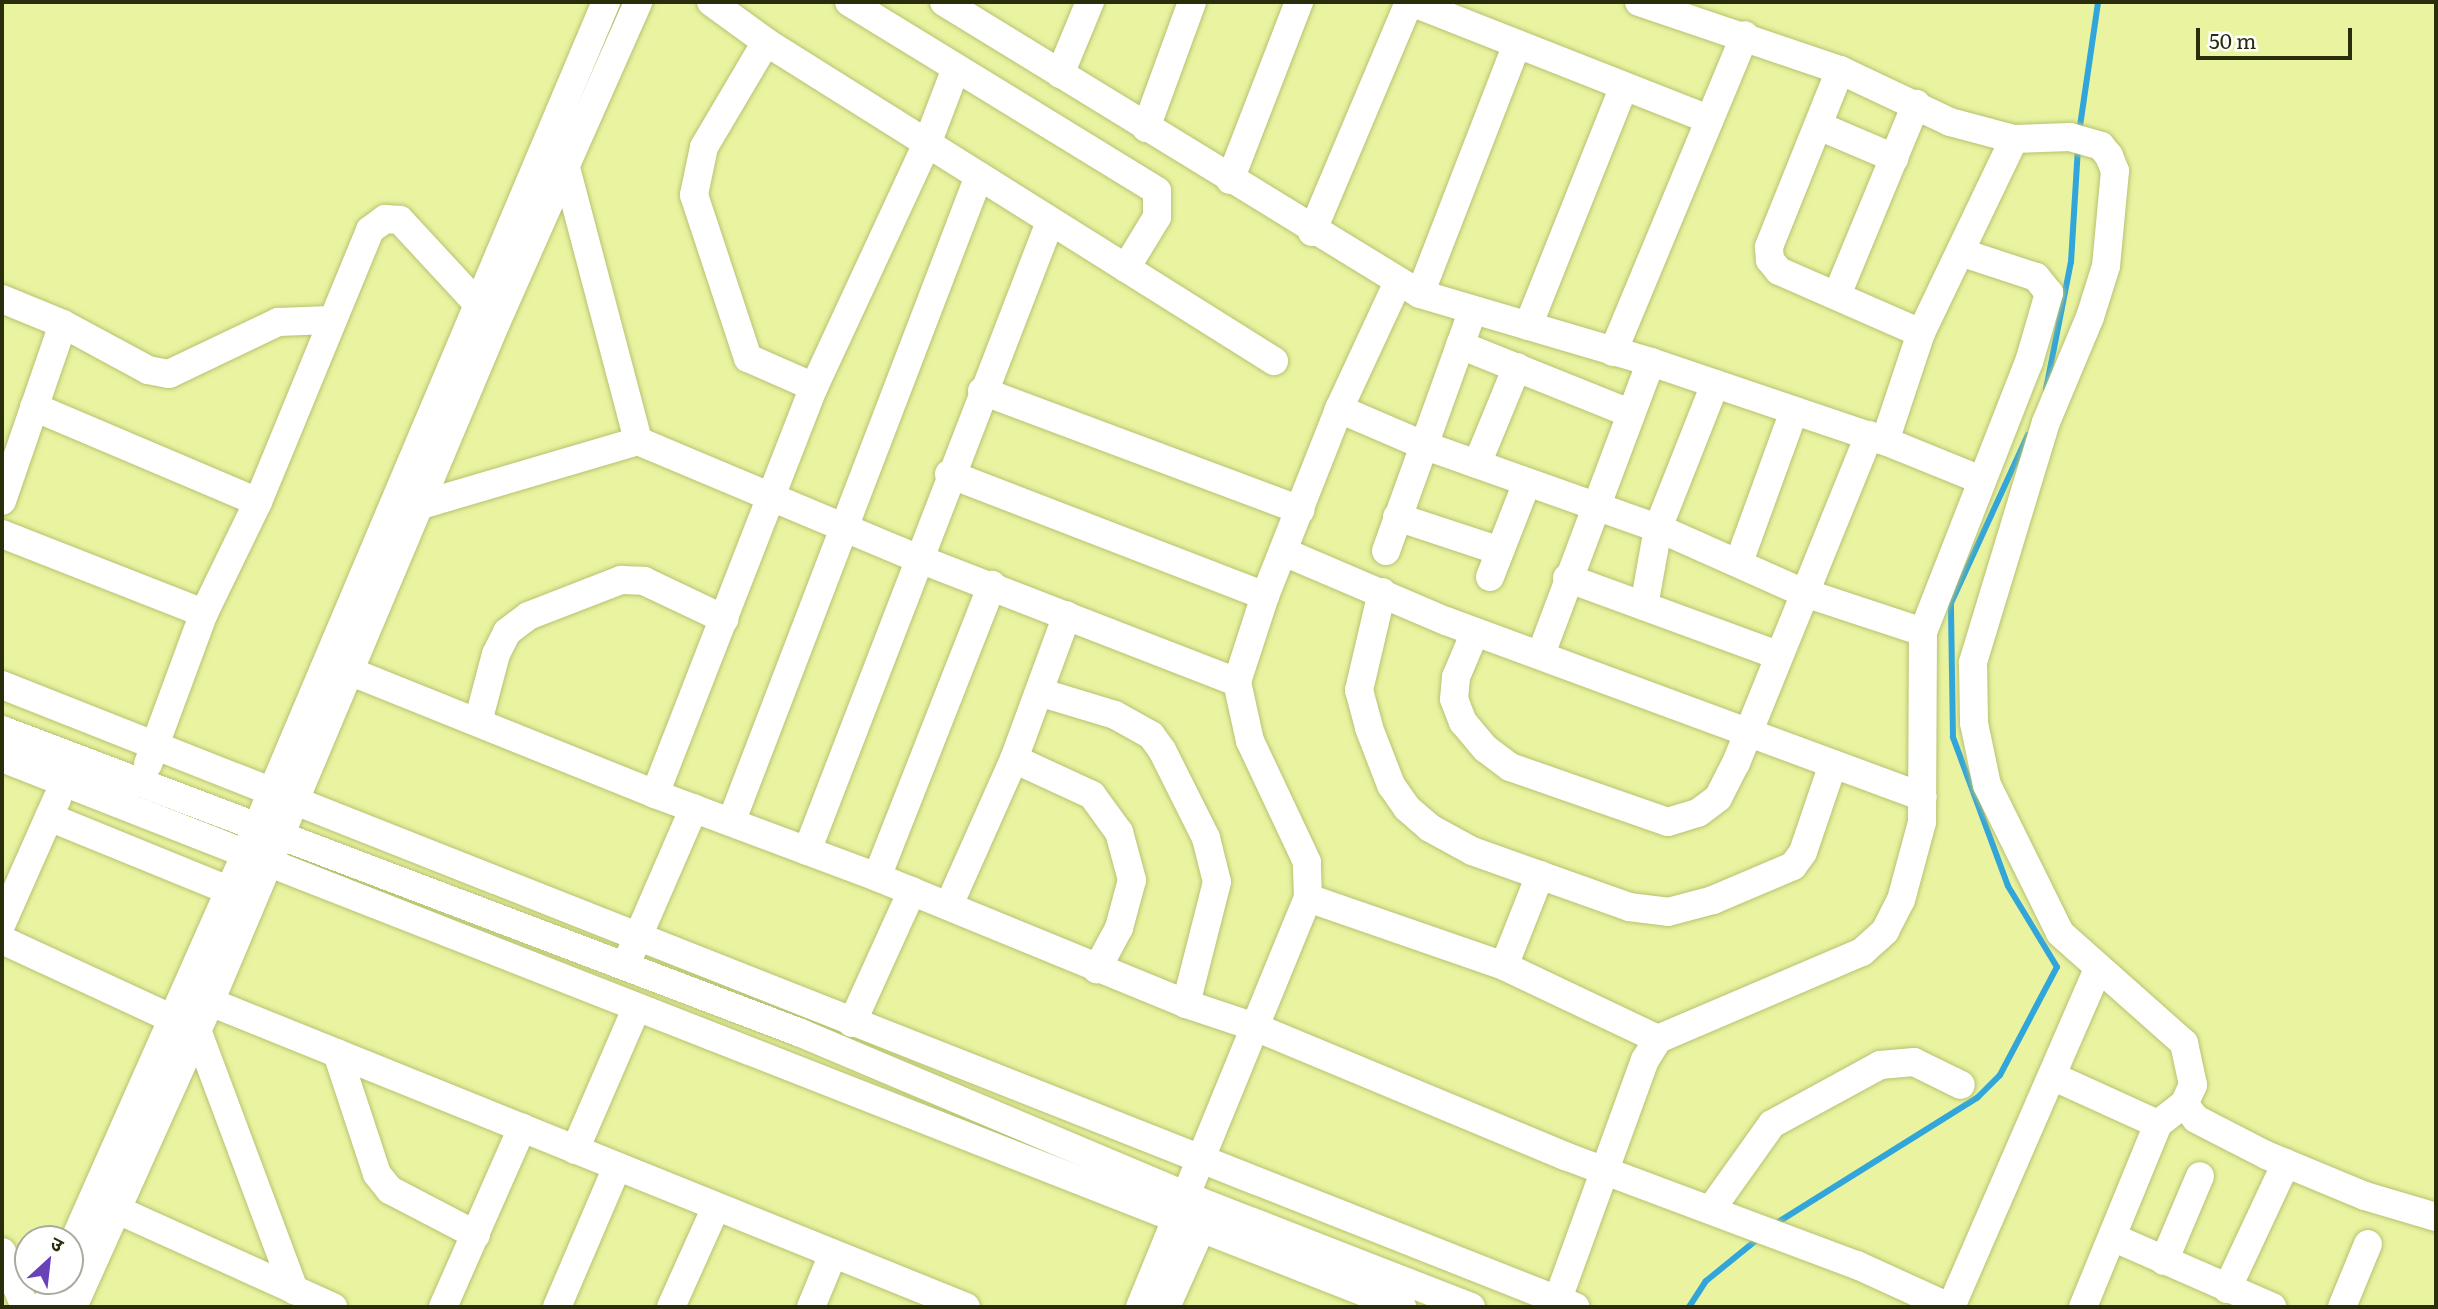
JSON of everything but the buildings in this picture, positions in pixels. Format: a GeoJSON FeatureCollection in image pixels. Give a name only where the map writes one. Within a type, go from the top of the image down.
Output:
{"type":"FeatureCollection","features":[{"type":"Feature","properties":{"kind":"street"},"geometry":{"type":"LineString","coordinates":[[185,1025],[209,1002],[256,857],[486,313],[606,2]]}},
{"type":"Feature","properties":{"kind":"street"},"geometry":{"type":"LineString","coordinates":[[486,313],[565,164],[632,23],[638,2]]}},
{"type":"Feature","properties":{"kind":"street"},"geometry":{"type":"LineString","coordinates":[[711,2],[766,42],[1274,361]]}},
{"type":"Feature","properties":{"kind":"street"},"geometry":{"type":"LineString","coordinates":[[849,2],[1157,191],[1157,217],[1126,268]]}},
{"type":"Feature","properties":{"kind":"street"},"geometry":{"type":"LineString","coordinates":[[944,2],[975,10],[1060,74],[1312,232],[1409,288],[1473,310],[1651,362],[1877,438],[1981,480]]}},
{"type":"Feature","properties":{"kind":"street"},"geometry":{"type":"LineString","coordinates":[[1060,74],[1090,2]]}},
{"type":"Feature","properties":{"kind":"street"},"geometry":{"type":"LineString","coordinates":[[1146,128],[1192,2]]}},
{"type":"Feature","properties":{"kind":"street"},"geometry":{"type":"LineString","coordinates":[[1230,180],[1299,2]]}},
{"type":"Feature","properties":{"kind":"street"},"geometry":{"type":"LineString","coordinates":[[1312,232],[1410,2],[1710,120]]}},
{"type":"Feature","properties":{"kind":"street"},"geometry":{"type":"LineString","coordinates":[[1639,2],[1745,34],[1840,70],[1951,122],[2014,139],[2070,137],[2101,146],[2115,171],[2106,266],[2046,422],[1973,663],[1973,723],[1987,785],[2060,933],[2184,1043],[2193,1085],[2184,1104],[2158,1124],[2083,1307]]}},
{"type":"Feature","properties":{"kind":"street"},"geometry":{"type":"LineString","coordinates":[[1613,352],[1745,34]]}},
{"type":"Feature","properties":{"kind":"street"},"geometry":{"type":"LineString","coordinates":[[766,42],[704,147],[694,195],[748,358],[814,387]]}},
{"type":"Feature","properties":{"kind":"street"},"geometry":{"type":"LineString","coordinates":[[1166,1307],[1193,1212],[1199,1160],[1307,898],[1307,862],[1250,741],[1237,682],[1265,596],[1339,410],[1409,288],[1517,44]]}},
{"type":"Feature","properties":{"kind":"street"},"geometry":{"type":"LineString","coordinates":[[654,794],[814,387],[927,144],[956,68]]}},
{"type":"Feature","properties":{"kind":"street"},"geometry":{"type":"LineString","coordinates":[[1840,70],[1769,247],[1770,260],[1779,271],[1921,333]]}},
{"type":"Feature","properties":{"kind":"street"},"geometry":{"type":"LineString","coordinates":[[1528,326],[1624,86]]}},
{"type":"Feature","properties":{"kind":"street"},"geometry":{"type":"LineString","coordinates":[[1837,295],[1916,104]]}},
{"type":"Feature","properties":{"kind":"street"},"geometry":{"type":"LineString","coordinates":[[1819,127],[1894,158]]}},
{"type":"Feature","properties":{"kind":"street"},"geometry":{"type":"LineString","coordinates":[[1475,632],[1456,677],[1454,699],[1463,722],[1494,755],[1537,777],[1668,822],[1684,819],[1718,798],[1749,733],[1802,592],[1877,438],[1921,333],[2014,139]]}},
{"type":"Feature","properties":{"kind":"street"},"geometry":{"type":"LineString","coordinates":[[565,164],[638,441]]}},
{"type":"Feature","properties":{"kind":"street"},"geometry":{"type":"LineString","coordinates":[[732,820],[979,176]]}},
{"type":"Feature","properties":{"kind":"street"},"geometry":{"type":"LineString","coordinates":[[134,796],[204,613],[258,502],[356,254],[370,230],[385,219],[400,220],[416,233],[486,313]]}},
{"type":"Feature","properties":{"kind":"street"},"geometry":{"type":"LineString","coordinates":[[807,851],[949,474],[1050,222]]}},
{"type":"Feature","properties":{"kind":"street"},"geometry":{"type":"LineString","coordinates":[[2,685],[281,799],[1563,1305],[1645,1060],[1658,1038],[1875,943],[1901,900],[1922,822],[1923,632],[2029,362],[2049,293],[2036,277],[1960,252]]}},
{"type":"Feature","properties":{"kind":"street"},"geometry":{"type":"LineString","coordinates":[[2,299],[63,324],[148,370],[169,374],[278,322],[330,320]]}},
{"type":"Feature","properties":{"kind":"street"},"geometry":{"type":"LineString","coordinates":[[1385,551],[1473,310]]}},
{"type":"Feature","properties":{"kind":"street"},"geometry":{"type":"LineString","coordinates":[[2,501],[63,324]]}},
{"type":"Feature","properties":{"kind":"street"},"geometry":{"type":"LineString","coordinates":[[1460,345],[1629,413]]}},
{"type":"Feature","properties":{"kind":"street"},"geometry":{"type":"LineString","coordinates":[[1541,654],[1594,504],[1651,362]]}},
{"type":"Feature","properties":{"kind":"street"},"geometry":{"type":"LineString","coordinates":[[1477,464],[1517,367]]}},
{"type":"Feature","properties":{"kind":"street"},"geometry":{"type":"LineString","coordinates":[[1644,606],[1658,528],[1715,384]]}},
{"type":"Feature","properties":{"kind":"street"},"geometry":{"type":"LineString","coordinates":[[982,391],[1301,510]]}},
{"type":"Feature","properties":{"kind":"street"},"geometry":{"type":"LineString","coordinates":[[34,407],[258,502]]}},
{"type":"Feature","properties":{"kind":"street"},"geometry":{"type":"LineString","coordinates":[[1339,410],[1423,445],[1658,528],[1802,592],[1923,632]]}},
{"type":"Feature","properties":{"kind":"street"},"geometry":{"type":"LineString","coordinates":[[1739,562],[1794,411]]}},
{"type":"Feature","properties":{"kind":"street"},"geometry":{"type":"LineString","coordinates":[[408,502],[638,441],[917,558],[1237,682]]}},
{"type":"Feature","properties":{"kind":"street"},"geometry":{"type":"LineString","coordinates":[[949,474],[1265,596]]}},
{"type":"Feature","properties":{"kind":"street"},"geometry":{"type":"LineString","coordinates":[[1397,517],[1495,564],[1527,482]]}},
{"type":"Feature","properties":{"kind":"street"},"geometry":{"type":"LineString","coordinates":[[281,799],[349,671],[408,502]]}},
{"type":"Feature","properties":{"kind":"street"},"geometry":{"type":"LineString","coordinates":[[2,534],[204,613]]}},
{"type":"Feature","properties":{"kind":"street"},"geometry":{"type":"LineString","coordinates":[[1284,552],[1475,632],[1541,654],[1923,797]]}},
{"type":"Feature","properties":{"kind":"street"},"geometry":{"type":"LineString","coordinates":[[1567,578],[1777,655]]}},
{"type":"Feature","properties":{"kind":"street"},"geometry":{"type":"LineString","coordinates":[[478,722],[496,654],[507,632],[528,616],[621,580],[644,581],[724,619]]}},
{"type":"Feature","properties":{"kind":"street"},"geometry":{"type":"LineString","coordinates":[[877,877],[992,585]]}},
{"type":"Feature","properties":{"kind":"street"},"geometry":{"type":"LineString","coordinates":[[1382,592],[1359,690],[1391,785],[1407,808],[1430,828],[1472,851],[1629,907],[1668,912],[1755,884],[1793,866],[1803,852],[1833,764]]}},
{"type":"Feature","properties":{"kind":"street"},"geometry":{"type":"LineString","coordinates":[[949,905],[1014,759],[1066,615]]}},
{"type":"Feature","properties":{"kind":"street"},"geometry":{"type":"LineString","coordinates":[[349,671],[654,794],[732,820],[949,905],[1097,969],[1186,1004],[1255,1027],[1608,1172],[1712,1208],[1746,1225],[1857,1265],[1950,1307],[2098,969]]}},
{"type":"Feature","properties":{"kind":"street"},"geometry":{"type":"LineString","coordinates":[[1039,692],[1115,715],[1151,735],[1163,750],[1206,838],[1217,882],[1186,1004]]}},
{"type":"Feature","properties":{"kind":"street"},"geometry":{"type":"LineString","coordinates":[[2,730],[256,857],[625,1005],[1193,1212],[1471,1307]]}},
{"type":"Feature","properties":{"kind":"street"},"geometry":{"type":"LineString","coordinates":[[2,758],[63,784],[134,796],[269,830],[625,965],[1193,1212],[1402,1307]]}},
{"type":"Feature","properties":{"kind":"street"},"geometry":{"type":"LineString","coordinates":[[1014,759],[1092,794],[1119,832],[1132,880],[1128,901],[1097,969]]}},
{"type":"Feature","properties":{"kind":"street"},"geometry":{"type":"LineString","coordinates":[[2,923],[63,784]]}},
{"type":"Feature","properties":{"kind":"street"},"geometry":{"type":"LineString","coordinates":[[575,1150],[625,1005],[625,965],[694,808]]}},
{"type":"Feature","properties":{"kind":"street"},"geometry":{"type":"LineString","coordinates":[[48,817],[230,891]]}},
{"type":"Feature","properties":{"kind":"street"},"geometry":{"type":"LineString","coordinates":[[73,1307],[104,1205],[185,1025],[230,891],[256,857]]}},
{"type":"Feature","properties":{"kind":"street"},"geometry":{"type":"LineString","coordinates":[[1504,966],[1540,875]]}},
{"type":"Feature","properties":{"kind":"street"},"geometry":{"type":"LineString","coordinates":[[852,1023],[912,891]]}},
{"type":"Feature","properties":{"kind":"street"},"geometry":{"type":"LineString","coordinates":[[1307,898],[1504,966],[1658,1038]]}},
{"type":"Feature","properties":{"kind":"street"},"geometry":{"type":"LineString","coordinates":[[2,940],[185,1025],[294,1290]]}},
{"type":"Feature","properties":{"kind":"street"},"geometry":{"type":"LineString","coordinates":[[209,1002],[966,1307]]}},
{"type":"Feature","properties":{"kind":"street"},"geometry":{"type":"LineString","coordinates":[[337,1054],[377,1174],[390,1191],[476,1235]]}},
{"type":"Feature","properties":{"kind":"street"},"geometry":{"type":"LineString","coordinates":[[1712,1208],[1772,1124],[1880,1065],[1914,1062],[1961,1085]]}},
{"type":"Feature","properties":{"kind":"street"},"geometry":{"type":"LineString","coordinates":[[2052,1076],[2158,1124]]}},
{"type":"Feature","properties":{"kind":"street"},"geometry":{"type":"LineString","coordinates":[[2184,1104],[2211,1129],[2286,1163],[2365,1196],[2436,1217]]}},
{"type":"Feature","properties":{"kind":"street"},"geometry":{"type":"LineString","coordinates":[[443,1307],[522,1128]]}},
{"type":"Feature","properties":{"kind":"street"},"geometry":{"type":"LineString","coordinates":[[2227,1289],[2286,1163]]}},
{"type":"Feature","properties":{"kind":"street"},"geometry":{"type":"LineString","coordinates":[[557,1307],[617,1167]]}},
{"type":"Feature","properties":{"kind":"street"},"geometry":{"type":"LineString","coordinates":[[2164,1261],[2200,1176]]}},
{"type":"Feature","properties":{"kind":"street"},"geometry":{"type":"LineString","coordinates":[[84,1231],[104,1205]]}},
{"type":"Feature","properties":{"kind":"street"},"geometry":{"type":"LineString","coordinates":[[104,1205],[334,1307]]}},
{"type":"Feature","properties":{"kind":"street"},"geometry":{"type":"LineString","coordinates":[[671,1307],[716,1207]]}},
{"type":"Feature","properties":{"kind":"street"},"geometry":{"type":"LineString","coordinates":[[1140,1307],[1193,1212]]}},
{"type":"Feature","properties":{"kind":"street"},"geometry":{"type":"LineString","coordinates":[[2112,1237],[2272,1307]]}},
{"type":"Feature","properties":{"kind":"street"},"geometry":{"type":"LineString","coordinates":[[2342,1307],[2368,1244]]}},
{"type":"Feature","properties":{"kind":"street"},"geometry":{"type":"LineString","coordinates":[[2,1252],[25,1307]]}},
{"type":"Feature","properties":{"kind":"street"},"geometry":{"type":"LineString","coordinates":[[811,1307],[833,1254]]}},
{"type":"Feature","properties":{"kind":"waterway"},"geometry":{"type":"LineString","coordinates":[[2079,133],[2098,2]]}},
{"type":"Feature","properties":{"kind":"waterway"},"geometry":{"type":"LineString","coordinates":[[2046,389],[2071,262],[2078,147]]}},
{"type":"Feature","properties":{"kind":"waterway"},"geometry":{"type":"LineString","coordinates":[[1775,1224],[1978,1097],[2000,1075],[2057,967],[2008,886],[1953,737],[1951,603],[2028,435]]}},
{"type":"Feature","properties":{"kind":"waterway"},"geometry":{"type":"LineString","coordinates":[[1689,1307],[1706,1281],[1759,1238]]}}]}
